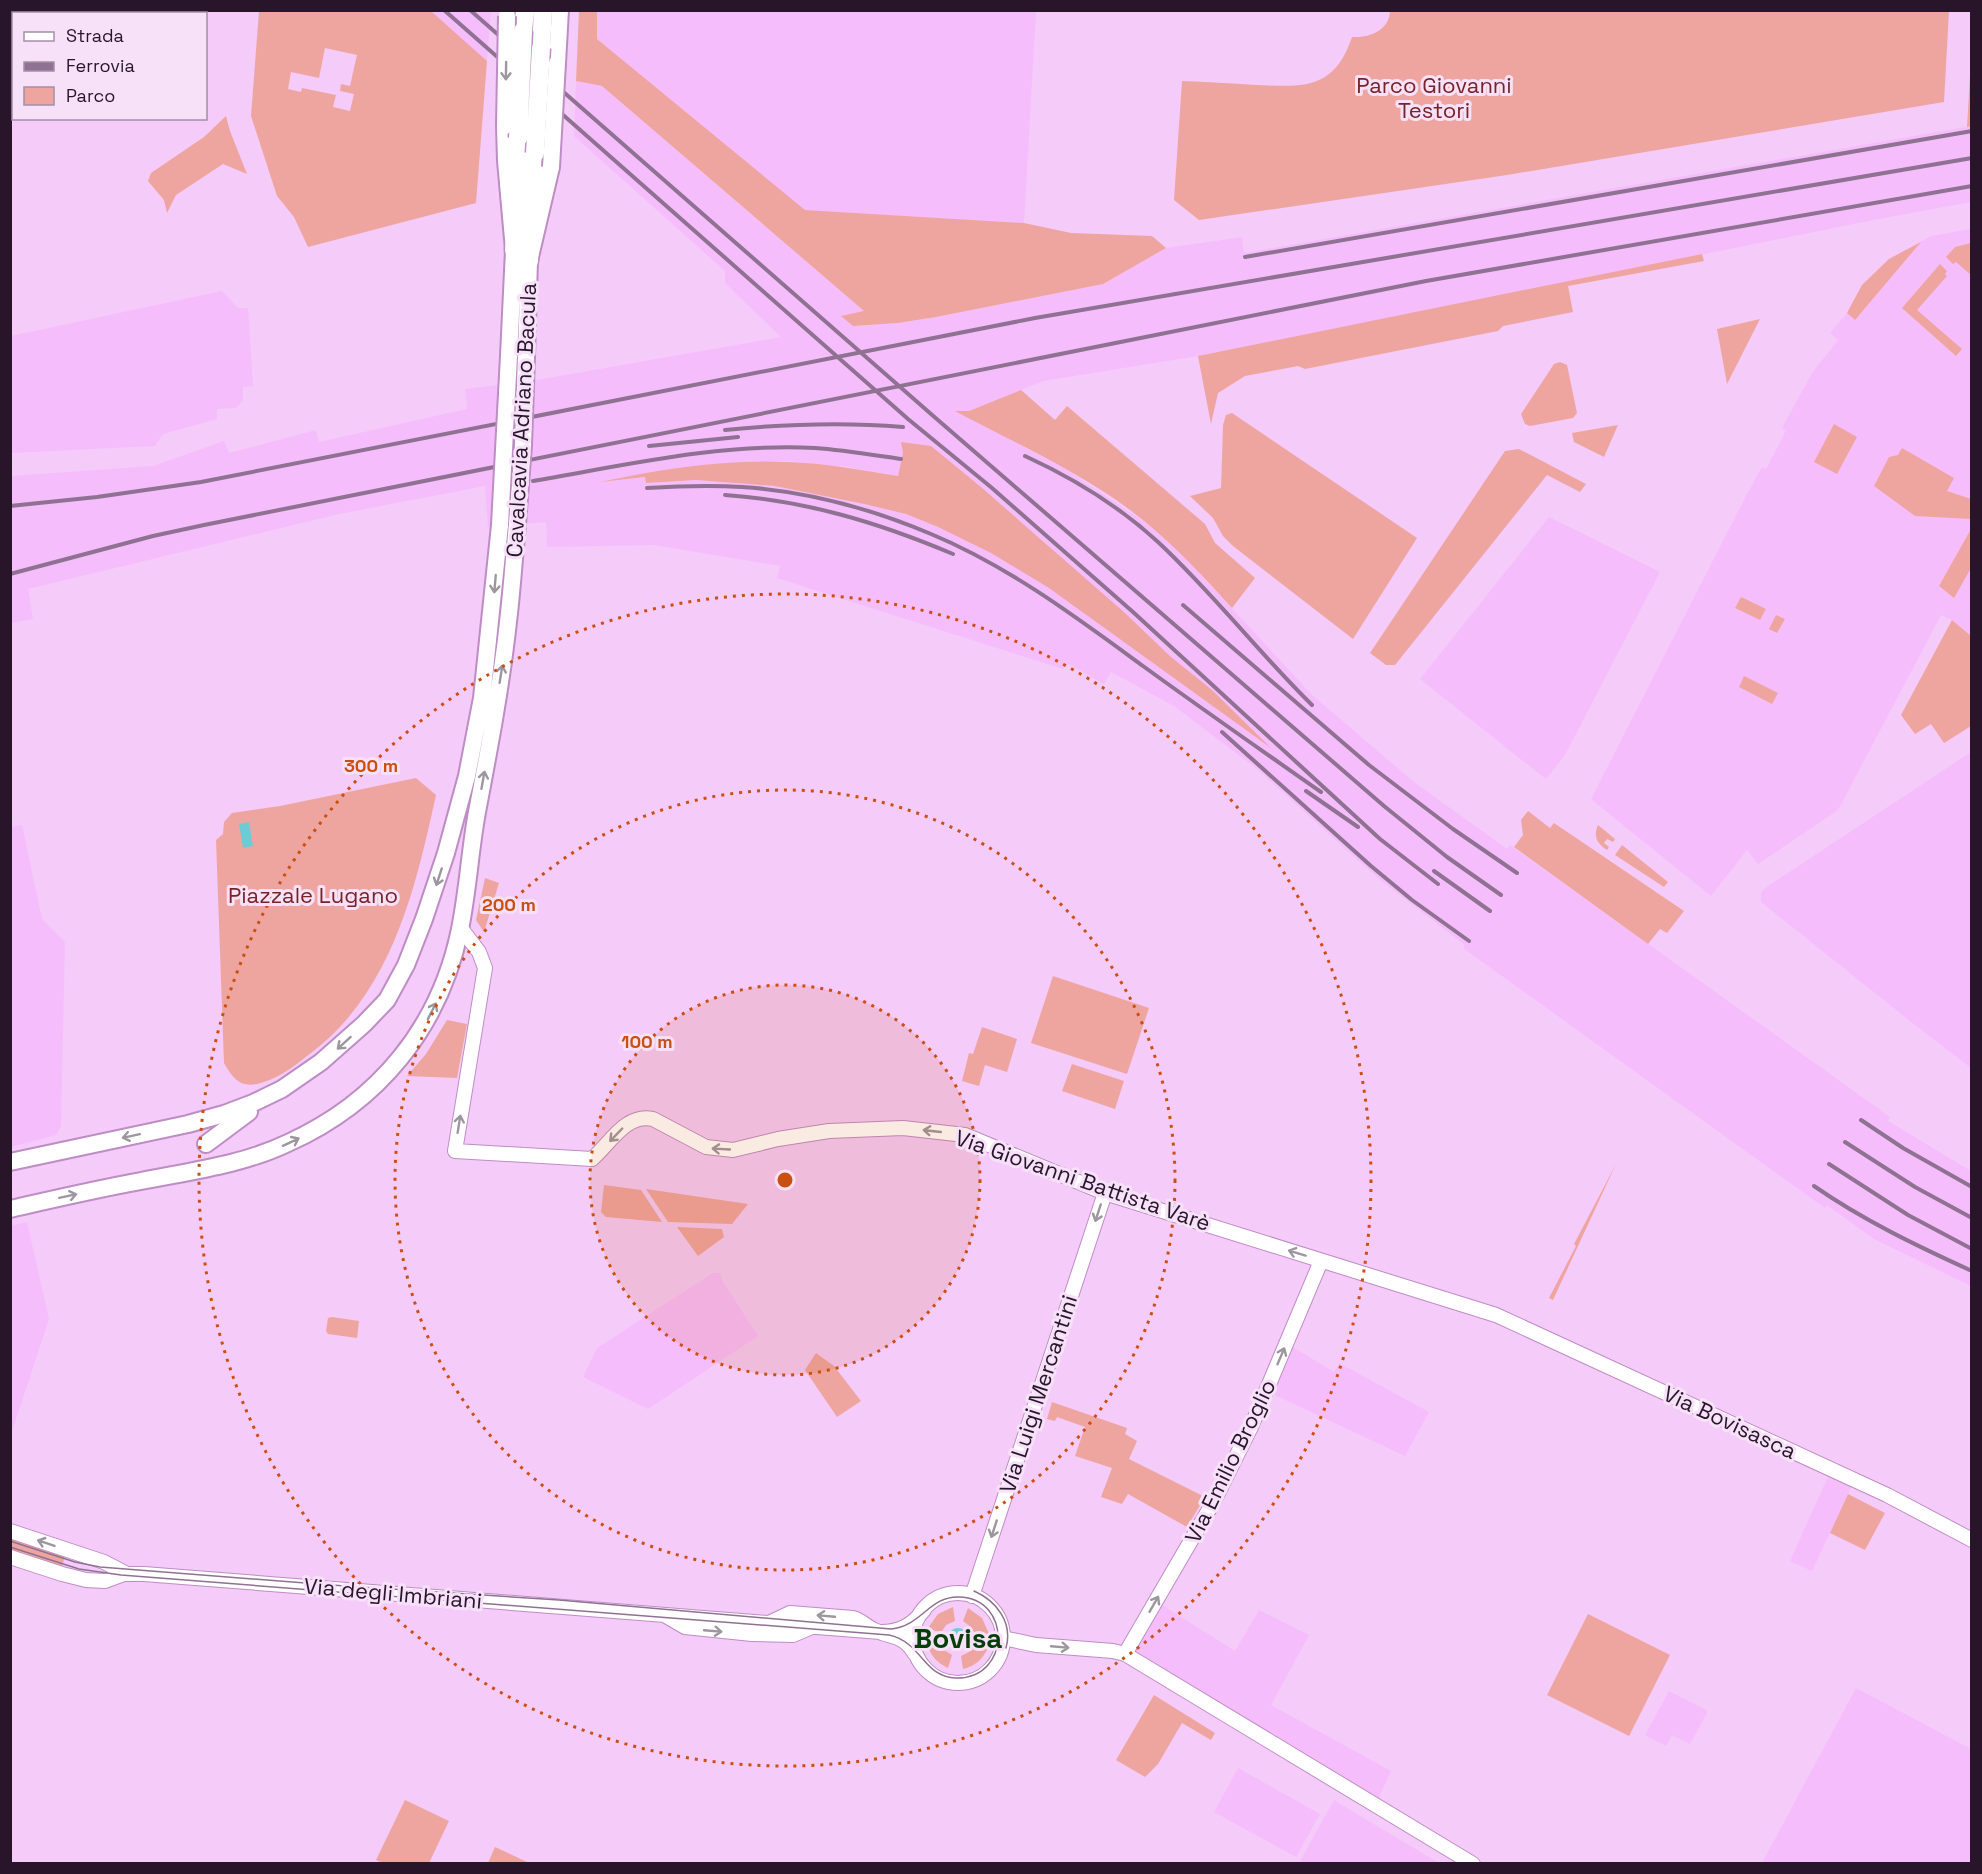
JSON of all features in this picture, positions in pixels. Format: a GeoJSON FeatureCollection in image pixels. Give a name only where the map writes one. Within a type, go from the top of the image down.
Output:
{"type":"FeatureCollection","features":[{"type":"Feature","properties":{"kind":"highway","name":"Cavalcavia Adriano Bacula"},"geometry":{"type":"LineString","coordinates":[[514,250],[519,203],[511,132],[525,10]]}},
{"type":"Feature","properties":{"kind":"highway"},"geometry":{"type":"LineString","coordinates":[[529,261],[543,10]]}},
{"type":"Feature","properties":{"kind":"main road","name":"Cavalcavia Adriano Bacula"},"geometry":{"type":"LineString","coordinates":[[282,1089],[327,1057],[387,1000],[410,957],[456,821],[473,749],[508,525],[523,445],[529,261],[551,167],[560,10]]}},
{"type":"Feature","properties":{"kind":"main road","name":"Cavalcavia Adriano Bacula"},"geometry":{"type":"LineString","coordinates":[[507,13],[511,132]]}},
{"type":"Feature","properties":{"kind":"main road","name":"Cavalcavia Adriano Bacula"},"geometry":{"type":"LineString","coordinates":[[460,927],[474,828],[507,635],[508,356],[514,250]]}},
{"type":"Feature","properties":{"kind":"main road"},"geometry":{"type":"LineString","coordinates":[[10,1209],[237,1162],[289,1143],[328,1121],[373,1087],[403,1055],[429,1018],[449,972],[460,927]]}},
{"type":"Feature","properties":{"kind":"main road"},"geometry":{"type":"LineString","coordinates":[[10,1162],[212,1118],[241,1108],[282,1089]]}},
{"type":"Feature","properties":{"kind":"main road"},"geometry":{"type":"LineString","coordinates":[[206,1144],[282,1089]]}},
{"type":"Feature","properties":{"kind":"main road"},"geometry":{"type":"LineString","coordinates":[[192,1171],[206,1144],[212,1118]]}},
{"type":"Feature","properties":{"kind":"street","name":"Via Giovanni Battista Varè"},"geometry":{"type":"LineString","coordinates":[[460,927],[479,952],[485,968],[455,1151],[592,1159],[624,1126],[634,1119],[644,1117],[653,1119],[714,1149],[733,1150],[778,1139],[829,1131],[903,1128],[960,1134],[1105,1192],[1485,1311]]}},
{"type":"Feature","properties":{"kind":"street","name":"Via Luigi Mercantini"},"geometry":{"type":"LineString","coordinates":[[972,1596],[1105,1192]]}},
{"type":"Feature","properties":{"kind":"street","name":"Via Emilio Broglio"},"geometry":{"type":"LineString","coordinates":[[1125,1654],[1219,1491],[1251,1426],[1321,1261]]}},
{"type":"Feature","properties":{"kind":"street","name":"Via Bovisasca"},"geometry":{"type":"LineString","coordinates":[[1485,1311],[1887,1495],[1971,1540]]}},
{"type":"Feature","properties":{"kind":"street","name":"Via degli Imbriani"},"geometry":{"type":"LineString","coordinates":[[10,1531],[107,1564],[128,1574],[881,1632],[904,1640],[919,1661]]}},
{"type":"Feature","properties":{"kind":"street","name":"Via degli Imbriani"},"geometry":{"type":"LineString","coordinates":[[10,1557],[86,1580],[105,1581],[128,1574]]}},
{"type":"Feature","properties":{"kind":"street"},"geometry":{"type":"LineString","coordinates":[[958,1594],[972,1596],[986,1603],[997,1616],[1003,1638],[1000,1652],[987,1673],[972,1681],[958,1683],[944,1681],[930,1673],[919,1661],[913,1635],[916,1622],[924,1610],[936,1599],[958,1594]]}},
{"type":"Feature","properties":{"kind":"street","name":"Via degli Imbriani"},"geometry":{"type":"LineString","coordinates":[[765,1623],[773,1622],[790,1613],[818,1615],[856,1619],[881,1632],[905,1628],[924,1610]]}},
{"type":"Feature","properties":{"kind":"street","name":"Via degli Imbriani"},"geometry":{"type":"LineString","coordinates":[[658,1614],[668,1617],[681,1626],[709,1631],[793,1635],[817,1627]]}},
{"type":"Feature","properties":{"kind":"street"},"geometry":{"type":"LineString","coordinates":[[1003,1638],[1036,1645],[1125,1654],[1473,1863]]}},
{"type":"Feature","properties":{"kind":"shaded area"},"geometry":{"type":"Polygon","coordinates":[[[431,11],[491,11],[487,61],[431,11]]]}},
{"type":"Feature","properties":{"kind":"shaded area"},"geometry":{"type":"Polygon","coordinates":[[[597,11],[1036,11],[1024,223],[804,210],[597,39],[597,11]]]}},
{"type":"Feature","properties":{"kind":"shaded area"},"geometry":{"type":"Polygon","coordinates":[[[576,81],[602,86],[865,312],[842,316],[853,326],[898,323],[936,317],[1103,284],[1166,248],[1242,237],[1244,253],[1971,126],[1971,202],[1198,356],[1043,381],[969,411],[956,411],[1064,468],[1142,520],[1173,546],[1311,694],[1414,782],[1507,849],[1510,845],[1890,1117],[1888,1121],[1971,1171],[1971,1286],[1874,1239],[1827,1205],[1825,1208],[1463,948],[1465,945],[1379,879],[1257,769],[1174,706],[1111,672],[1104,684],[1067,663],[1063,669],[777,578],[780,566],[654,545],[547,547],[546,522],[488,527],[485,486],[339,514],[28,589],[33,619],[11,623],[11,476],[153,466],[224,441],[229,453],[316,430],[319,442],[467,409],[465,389],[537,380],[781,337],[725,283],[725,271],[574,136],[576,81]],[[903,453],[898,476],[848,467],[786,461],[693,466],[609,481],[646,477],[646,483],[696,480],[775,486],[906,514],[991,553],[1171,657],[1125,613],[903,453]]]}},
{"type":"Feature","properties":{"kind":"shaded area"},"geometry":{"type":"Polygon","coordinates":[[[1971,229],[1971,636],[1952,620],[1941,615],[1838,810],[1758,864],[1747,850],[1711,896],[1591,799],[1747,494],[1762,467],[1766,469],[1781,441],[1786,430],[1782,428],[1812,373],[1838,340],[1830,333],[1847,313],[1862,285],[1889,259],[1931,236],[1971,229]]]}},
{"type":"Feature","properties":{"kind":"shaded area"},"geometry":{"type":"Polygon","coordinates":[[[222,291],[238,308],[248,308],[253,386],[243,387],[243,400],[239,405],[235,408],[217,409],[217,419],[163,434],[155,446],[11,453],[11,336],[222,291]]]}},
{"type":"Feature","properties":{"kind":"shaded area"},"geometry":{"type":"Polygon","coordinates":[[[1549,517],[1660,572],[1565,755],[1546,779],[1420,679],[1549,517]]]}},
{"type":"Feature","properties":{"kind":"shaded area"},"geometry":{"type":"Polygon","coordinates":[[[1971,752],[1971,1068],[1761,902],[1761,892],[1971,752]]]}},
{"type":"Feature","properties":{"kind":"shaded area"},"geometry":{"type":"Polygon","coordinates":[[[249,822],[253,846],[243,848],[239,824],[249,822]]]}},
{"type":"Feature","properties":{"kind":"shaded area"},"geometry":{"type":"Polygon","coordinates":[[[22,825],[42,919],[65,942],[61,1126],[56,1135],[11,1147],[10,827],[22,825]]]}},
{"type":"Feature","properties":{"kind":"shaded area"},"geometry":{"type":"Polygon","coordinates":[[[27,1222],[49,1319],[11,1434],[11,1226],[27,1222]]]}},
{"type":"Feature","properties":{"kind":"shaded area"},"geometry":{"type":"Polygon","coordinates":[[[713,1273],[720,1273],[723,1282],[758,1336],[648,1409],[583,1377],[597,1348],[713,1273]]]}},
{"type":"Feature","properties":{"kind":"shaded area"},"geometry":{"type":"Polygon","coordinates":[[[1286,1343],[1334,1372],[1339,1363],[1429,1412],[1405,1456],[1266,1391],[1286,1343]]]}},
{"type":"Feature","properties":{"kind":"shaded area"},"geometry":{"type":"Polygon","coordinates":[[[1831,1470],[1854,1481],[1812,1571],[1790,1561],[1831,1470]]]}},
{"type":"Feature","properties":{"kind":"shaded area"},"geometry":{"type":"Polygon","coordinates":[[[1156,1601],[1235,1651],[1259,1610],[1309,1635],[1271,1705],[1391,1771],[1376,1804],[1128,1649],[1156,1601]]]}},
{"type":"Feature","properties":{"kind":"shaded area"},"geometry":{"type":"Polygon","coordinates":[[[958,1628],[965,1631],[968,1638],[965,1645],[958,1648],[951,1645],[948,1638],[951,1631],[958,1628]]]}},
{"type":"Feature","properties":{"kind":"shaded area"},"geometry":{"type":"Polygon","coordinates":[[[1856,1688],[1971,1749],[1971,1863],[1762,1863],[1856,1688]]]}},
{"type":"Feature","properties":{"kind":"shaded area"},"geometry":{"type":"Polygon","coordinates":[[[1669,1691],[1708,1711],[1690,1744],[1672,1735],[1666,1746],[1645,1735],[1669,1691]]]}},
{"type":"Feature","properties":{"kind":"shaded area"},"geometry":{"type":"Polygon","coordinates":[[[1238,1768],[1320,1814],[1296,1857],[1214,1812],[1238,1768]]]}},
{"type":"Feature","properties":{"kind":"shaded area"},"geometry":{"type":"Polygon","coordinates":[[[1334,1800],[1342,1805],[1439,1863],[1299,1863],[1334,1800]]]}},
{"type":"Feature","properties":{"kind":"green space"},"geometry":{"type":"Polygon","coordinates":[[[259,11],[431,11],[487,61],[476,203],[308,247],[294,217],[277,196],[251,116],[259,11]],[[325,48],[319,78],[291,72],[288,89],[301,92],[302,88],[336,95],[333,107],[350,111],[354,94],[340,91],[341,84],[350,86],[357,55],[325,48]]]}},
{"type":"Feature","properties":{"kind":"green space"},"geometry":{"type":"Polygon","coordinates":[[[579,11],[597,11],[597,39],[805,210],[1024,223],[1071,233],[1152,236],[1166,248],[1103,284],[936,317],[898,323],[853,326],[841,316],[864,311],[602,86],[576,81],[579,11]]]}},
{"type":"Feature","properties":{"kind":"green space","name":"Parco Giovanni Testori"},"geometry":{"type":"Polygon","coordinates":[[[1390,11],[1949,11],[1944,102],[1507,175],[1199,220],[1174,200],[1182,81],[1289,86],[1315,82],[1336,67],[1345,54],[1352,37],[1377,32],[1386,24],[1390,11]]]}},
{"type":"Feature","properties":{"kind":"green space"},"geometry":{"type":"Polygon","coordinates":[[[1971,59],[1971,126],[1967,127],[1971,59]]]}},
{"type":"Feature","properties":{"kind":"green space"},"geometry":{"type":"Polygon","coordinates":[[[226,116],[247,174],[223,164],[176,195],[167,213],[164,200],[148,181],[151,173],[204,137],[226,116]]]}},
{"type":"Feature","properties":{"kind":"green space"},"geometry":{"type":"Polygon","coordinates":[[[1921,242],[1855,320],[1847,313],[1862,285],[1889,259],[1921,242]]]}},
{"type":"Feature","properties":{"kind":"green space"},"geometry":{"type":"Polygon","coordinates":[[[1971,243],[1971,275],[1946,257],[1955,247],[1971,243]]]}},
{"type":"Feature","properties":{"kind":"green space"},"geometry":{"type":"Polygon","coordinates":[[[1702,254],[1704,261],[1568,286],[1573,312],[1503,326],[1498,331],[1305,369],[1298,366],[1245,376],[1218,393],[1211,424],[1198,356],[1702,254]]]}},
{"type":"Feature","properties":{"kind":"green space"},"geometry":{"type":"Polygon","coordinates":[[[1940,264],[1947,271],[1945,274],[1947,276],[1917,310],[1962,349],[1956,356],[1902,308],[1940,264]]]}},
{"type":"Feature","properties":{"kind":"green space"},"geometry":{"type":"Polygon","coordinates":[[[1760,319],[1727,384],[1717,329],[1760,319]]]}},
{"type":"Feature","properties":{"kind":"green space"},"geometry":{"type":"Polygon","coordinates":[[[1560,362],[1567,365],[1577,413],[1573,418],[1530,426],[1525,424],[1521,414],[1554,364],[1560,362]]]}},
{"type":"Feature","properties":{"kind":"green space"},"geometry":{"type":"Polygon","coordinates":[[[1021,390],[1055,420],[1067,406],[1205,524],[1215,543],[1255,578],[1232,608],[1179,552],[1122,504],[1052,461],[955,411],[969,411],[1021,390]]]}},
{"type":"Feature","properties":{"kind":"green space"},"geometry":{"type":"Polygon","coordinates":[[[1232,413],[1417,538],[1353,639],[1233,546],[1223,536],[1213,518],[1190,496],[1221,488],[1223,425],[1226,415],[1232,413]]]}},
{"type":"Feature","properties":{"kind":"green space"},"geometry":{"type":"Polygon","coordinates":[[[1834,424],[1857,437],[1837,474],[1814,462],[1834,424]]]}},
{"type":"Feature","properties":{"kind":"green space"},"geometry":{"type":"Polygon","coordinates":[[[1618,425],[1604,457],[1574,442],[1572,433],[1618,425]]]}},
{"type":"Feature","properties":{"kind":"green space"},"geometry":{"type":"Polygon","coordinates":[[[901,442],[931,446],[981,487],[1125,613],[1171,657],[1212,690],[1271,748],[1049,588],[991,553],[906,514],[775,486],[696,480],[646,483],[645,477],[600,482],[693,466],[764,461],[843,467],[898,476],[903,453],[901,442]]]}},
{"type":"Feature","properties":{"kind":"green space"},"geometry":{"type":"Polygon","coordinates":[[[1902,448],[1954,478],[1947,491],[1971,499],[1971,519],[1915,516],[1874,486],[1889,457],[1898,455],[1902,448]]]}},
{"type":"Feature","properties":{"kind":"green space"},"geometry":{"type":"Polygon","coordinates":[[[1519,449],[1586,484],[1580,492],[1547,475],[1395,665],[1386,665],[1370,653],[1505,451],[1519,449]]]}},
{"type":"Feature","properties":{"kind":"green space"},"geometry":{"type":"Polygon","coordinates":[[[1971,529],[1971,568],[1954,598],[1939,586],[1971,529]]]}},
{"type":"Feature","properties":{"kind":"green space"},"geometry":{"type":"Polygon","coordinates":[[[1741,597],[1766,609],[1760,620],[1735,608],[1741,597]]]}},
{"type":"Feature","properties":{"kind":"green space"},"geometry":{"type":"Polygon","coordinates":[[[1776,615],[1785,619],[1777,633],[1769,629],[1776,615]]]}},
{"type":"Feature","properties":{"kind":"green space"},"geometry":{"type":"Polygon","coordinates":[[[1952,620],[1971,636],[1971,726],[1944,743],[1931,724],[1915,734],[1901,715],[1952,620]]]}},
{"type":"Feature","properties":{"kind":"green space"},"geometry":{"type":"Polygon","coordinates":[[[1744,676],[1778,693],[1772,704],[1739,687],[1744,676]]]}},
{"type":"Feature","properties":{"kind":"green space","name":"Piazzale Lugano"},"geometry":{"type":"Polygon","coordinates":[[[416,778],[436,795],[408,904],[379,972],[360,1003],[336,1031],[303,1059],[272,1079],[249,1085],[238,1081],[224,1063],[216,840],[223,834],[224,822],[232,813],[280,806],[416,778]]]}},
{"type":"Feature","properties":{"kind":"green space"},"geometry":{"type":"Polygon","coordinates":[[[1528,811],[1550,828],[1554,823],[1684,911],[1667,933],[1660,929],[1648,944],[1514,847],[1523,835],[1521,820],[1528,811]]]}},
{"type":"Feature","properties":{"kind":"green space"},"geometry":{"type":"Polygon","coordinates":[[[1598,825],[1615,839],[1613,842],[1607,839],[1604,843],[1609,847],[1607,850],[1597,839],[1598,825]]]}},
{"type":"Feature","properties":{"kind":"green space"},"geometry":{"type":"Polygon","coordinates":[[[1622,845],[1668,882],[1664,887],[1615,855],[1622,845]]]}},
{"type":"Feature","properties":{"kind":"green space"},"geometry":{"type":"Polygon","coordinates":[[[485,878],[499,883],[484,932],[476,920],[485,878]]]}},
{"type":"Feature","properties":{"kind":"green space"},"geometry":{"type":"Polygon","coordinates":[[[1053,976],[1149,1008],[1127,1074],[1031,1043],[1053,976]]]}},
{"type":"Feature","properties":{"kind":"green space"},"geometry":{"type":"Polygon","coordinates":[[[447,1020],[467,1024],[457,1078],[407,1076],[426,1054],[447,1020]]]}},
{"type":"Feature","properties":{"kind":"green space"},"geometry":{"type":"Polygon","coordinates":[[[982,1027],[1017,1039],[1007,1072],[985,1065],[979,1086],[962,1081],[969,1053],[973,1054],[982,1027]]]}},
{"type":"Feature","properties":{"kind":"green space"},"geometry":{"type":"Polygon","coordinates":[[[1072,1064],[1124,1081],[1115,1109],[1062,1091],[1072,1064]]]}},
{"type":"Feature","properties":{"kind":"green space"},"geometry":{"type":"Polygon","coordinates":[[[1616,1164],[1553,1300],[1549,1298],[1576,1246],[1574,1244],[1616,1164]]]}},
{"type":"Feature","properties":{"kind":"green space"},"geometry":{"type":"Polygon","coordinates":[[[604,1185],[641,1190],[662,1222],[606,1217],[601,1212],[604,1185]]]}},
{"type":"Feature","properties":{"kind":"green space"},"geometry":{"type":"Polygon","coordinates":[[[646,1189],[748,1204],[732,1224],[668,1222],[646,1189]]]}},
{"type":"Feature","properties":{"kind":"green space"},"geometry":{"type":"Polygon","coordinates":[[[677,1227],[722,1229],[724,1237],[698,1256],[677,1227]]]}},
{"type":"Feature","properties":{"kind":"green space"},"geometry":{"type":"Polygon","coordinates":[[[328,1318],[359,1321],[357,1338],[328,1334],[326,1331],[328,1318]]]}},
{"type":"Feature","properties":{"kind":"green space"},"geometry":{"type":"Polygon","coordinates":[[[816,1353],[834,1366],[861,1401],[837,1417],[805,1370],[816,1353]]]}},
{"type":"Feature","properties":{"kind":"green space"},"geometry":{"type":"Polygon","coordinates":[[[1052,1402],[1127,1428],[1125,1434],[1137,1441],[1129,1459],[1205,1497],[1187,1527],[1128,1494],[1122,1504],[1101,1497],[1112,1468],[1075,1456],[1085,1427],[1057,1417],[1055,1421],[1047,1419],[1052,1402]]]}},
{"type":"Feature","properties":{"kind":"green space"},"geometry":{"type":"Polygon","coordinates":[[[1848,1494],[1885,1513],[1865,1550],[1830,1533],[1848,1494]]]}},
{"type":"Feature","properties":{"kind":"green space"},"geometry":{"type":"Polygon","coordinates":[[[10,1536],[65,1555],[62,1568],[11,1552],[10,1536]]]}},
{"type":"Feature","properties":{"kind":"green space"},"geometry":{"type":"Polygon","coordinates":[[[953,1607],[955,1621],[946,1625],[941,1633],[928,1628],[938,1614],[953,1607]]]}},
{"type":"Feature","properties":{"kind":"green space"},"geometry":{"type":"Polygon","coordinates":[[[968,1608],[982,1618],[989,1634],[976,1636],[971,1627],[963,1621],[968,1608]]]}},
{"type":"Feature","properties":{"kind":"green space"},"geometry":{"type":"Polygon","coordinates":[[[1588,1614],[1670,1655],[1629,1736],[1547,1695],[1588,1614]]]}},
{"type":"Feature","properties":{"kind":"green space"},"geometry":{"type":"Polygon","coordinates":[[[940,1641],[944,1650],[952,1655],[948,1668],[934,1658],[927,1643],[940,1641]]]}},
{"type":"Feature","properties":{"kind":"green space"},"geometry":{"type":"Polygon","coordinates":[[[975,1644],[988,1648],[978,1662],[963,1669],[961,1656],[969,1652],[975,1644]]]}},
{"type":"Feature","properties":{"kind":"green space"},"geometry":{"type":"Polygon","coordinates":[[[1154,1695],[1215,1733],[1211,1740],[1182,1723],[1158,1764],[1145,1777],[1116,1760],[1154,1695]]]}},
{"type":"Feature","properties":{"kind":"green space"},"geometry":{"type":"Polygon","coordinates":[[[405,1800],[449,1821],[429,1863],[383,1863],[376,1860],[405,1800]]]}},
{"type":"Feature","properties":{"kind":"green space"},"geometry":{"type":"Polygon","coordinates":[[[495,1847],[529,1863],[488,1863],[495,1847]]]}},
{"type":"Feature","properties":{"kind":"tram line"},"geometry":{"type":"LineString","coordinates":[[10,1541],[75,1562],[100,1567],[559,1600],[891,1629],[910,1623],[940,1601],[959,1597],[976,1601],[989,1610],[996,1623],[998,1638],[995,1653],[987,1666],[974,1675],[956,1678],[936,1672],[909,1645],[889,1635],[121,1575],[79,1569],[10,1547]]}},
{"type":"Feature","properties":{"kind":"tram line"},"geometry":{"type":"LineString","coordinates":[[974,1591],[990,1601],[1001,1614],[1007,1630],[1006,1648]]}},
{"type":"Feature","properties":{"kind":"railway"},"geometry":{"type":"LineString","coordinates":[[444,10],[908,419],[992,488],[1133,612],[1380,839],[1438,884]]}},
{"type":"Feature","properties":{"kind":"railway"},"geometry":{"type":"LineString","coordinates":[[470,10],[931,414],[1384,806],[1447,857],[1501,895]]}},
{"type":"Feature","properties":{"kind":"railway"},"geometry":{"type":"LineString","coordinates":[[1245,257],[1972,131]]}},
{"type":"Feature","properties":{"kind":"railway"},"geometry":{"type":"LineString","coordinates":[[10,506],[97,497],[201,482],[1035,318],[1972,158]]}},
{"type":"Feature","properties":{"kind":"railway"},"geometry":{"type":"LineString","coordinates":[[10,574],[153,536],[204,525],[1426,281],[1972,186]]}},
{"type":"Feature","properties":{"kind":"railway"},"geometry":{"type":"LineString","coordinates":[[725,430],[814,424],[903,427]]}},
{"type":"Feature","properties":{"kind":"railway"},"geometry":{"type":"LineString","coordinates":[[649,446],[738,437]]}},
{"type":"Feature","properties":{"kind":"railway"},"geometry":{"type":"LineString","coordinates":[[533,481],[638,462],[744,449],[815,448],[901,459]]}},
{"type":"Feature","properties":{"kind":"railway"},"geometry":{"type":"LineString","coordinates":[[1025,456],[1095,494],[1128,516],[1158,542],[1312,705]]}},
{"type":"Feature","properties":{"kind":"railway"},"geometry":{"type":"LineString","coordinates":[[647,488],[730,486],[766,489],[814,497],[862,509],[931,534],[987,561],[1041,594],[1321,792]]}},
{"type":"Feature","properties":{"kind":"railway"},"geometry":{"type":"LineString","coordinates":[[725,495],[785,502],[841,515],[897,532],[953,554]]}},
{"type":"Feature","properties":{"kind":"railway"},"geometry":{"type":"LineString","coordinates":[[1183,605],[1369,765],[1453,829],[1517,873]]}},
{"type":"Feature","properties":{"kind":"railway"},"geometry":{"type":"LineString","coordinates":[[1222,732],[1371,866],[1412,900],[1469,941]]}},
{"type":"Feature","properties":{"kind":"railway"},"geometry":{"type":"LineString","coordinates":[[1306,791],[1358,827]]}},
{"type":"Feature","properties":{"kind":"railway"},"geometry":{"type":"LineString","coordinates":[[1434,871],[1490,911]]}},
{"type":"Feature","properties":{"kind":"railway"},"geometry":{"type":"LineString","coordinates":[[1861,1120],[1903,1148],[1972,1187]]}},
{"type":"Feature","properties":{"kind":"railway"},"geometry":{"type":"LineString","coordinates":[[1845,1142],[1915,1187],[1972,1218]]}},
{"type":"Feature","properties":{"kind":"railway"},"geometry":{"type":"LineString","coordinates":[[1829,1164],[1908,1215],[1972,1249]]}},
{"type":"Feature","properties":{"kind":"railway"},"geometry":{"type":"LineString","coordinates":[[1814,1186],[1891,1232],[1972,1271]]}},
{"type":"Feature","properties":{"kind":"district","name":"Bovisa"},"geometry":{"type":"Point","coordinates":[958,1638]}}]}
